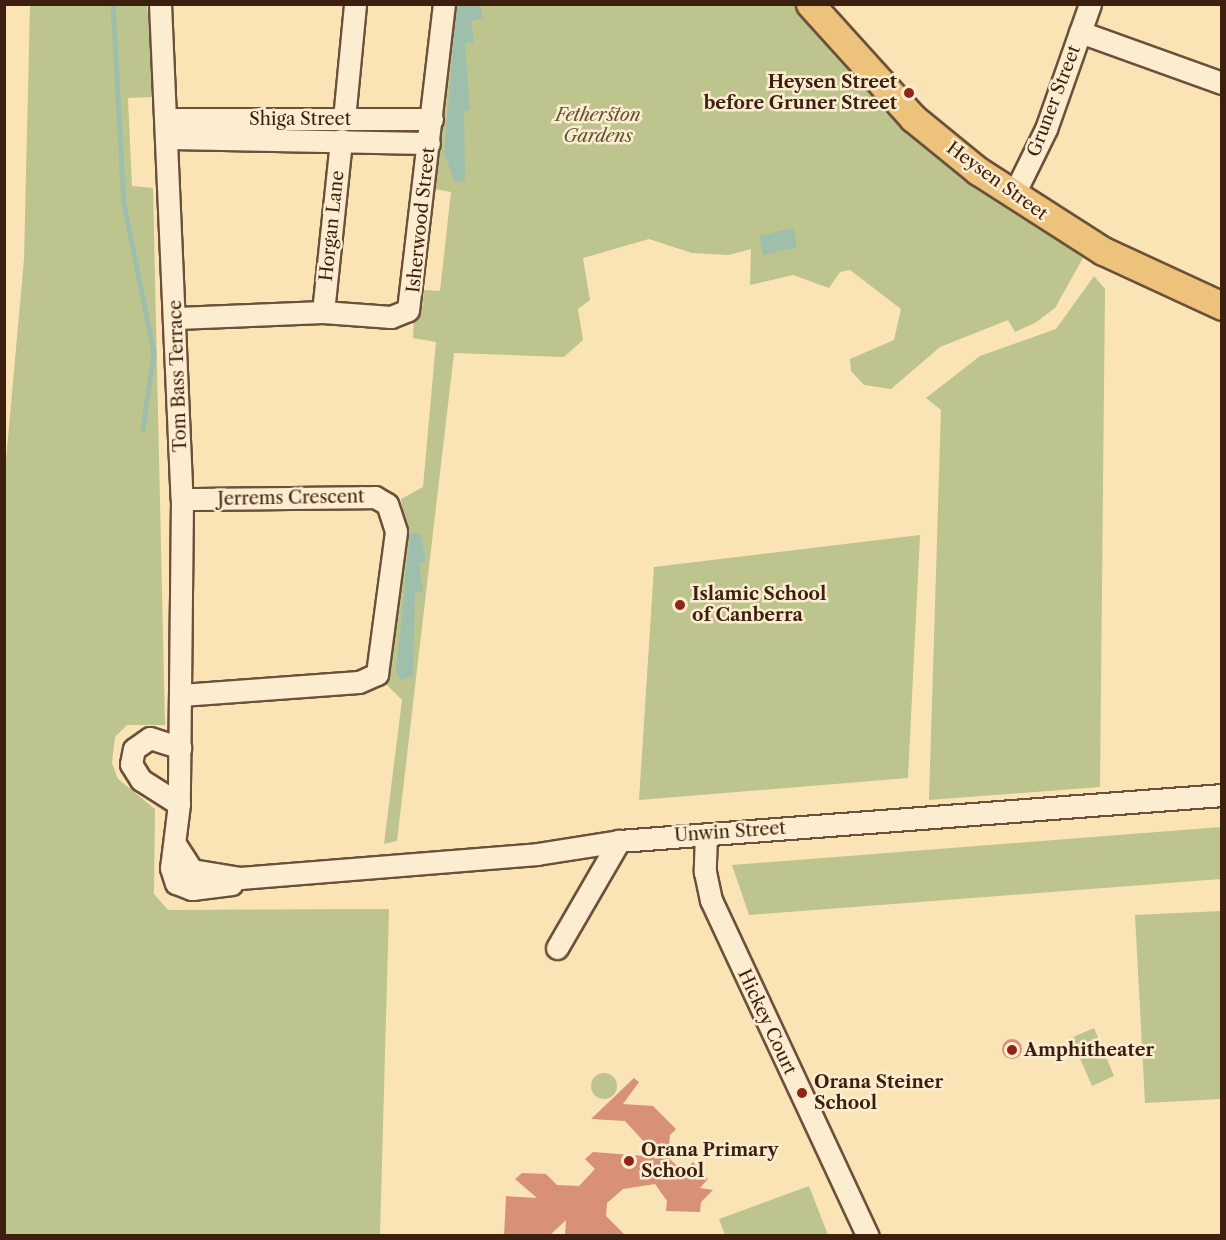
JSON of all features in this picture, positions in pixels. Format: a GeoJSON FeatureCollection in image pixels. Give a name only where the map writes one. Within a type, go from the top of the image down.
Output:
{"type":"FeatureCollection","features":[{"type":"Feature","properties":{"kind":"main road","name":"Heysen Street"},"geometry":{"type":"LineString","coordinates":[[810,4],[914,118],[1013,196],[1103,251],[1221,306]]}},
{"type":"Feature","properties":{"kind":"street","name":"Tom Bass Terrace"},"geometry":{"type":"LineString","coordinates":[[160,4],[169,129],[182,499],[182,695],[177,847]]}},
{"type":"Feature","properties":{"kind":"street","name":"Horgan Lane"},"geometry":{"type":"LineString","coordinates":[[323,312],[356,4]]}},
{"type":"Feature","properties":{"kind":"street","name":"Isherwood Street"},"geometry":{"type":"LineString","coordinates":[[177,318],[323,312],[391,317],[408,310],[444,4]]}},
{"type":"Feature","properties":{"kind":"street","name":"Gruner Street"},"geometry":{"type":"LineString","coordinates":[[1013,196],[1046,129],[1090,4]]}},
{"type":"Feature","properties":{"kind":"street"},"geometry":{"type":"LineString","coordinates":[[1080,32],[1221,83]]}},
{"type":"Feature","properties":{"kind":"street","name":"Shiga Street"},"geometry":{"type":"LineString","coordinates":[[169,129],[343,130],[432,119]]}},
{"type":"Feature","properties":{"kind":"street","name":"Shiga Street"},"geometry":{"type":"LineString","coordinates":[[343,130],[429,143]]}},
{"type":"Feature","properties":{"kind":"street","name":"Jerrems Crescent"},"geometry":{"type":"LineString","coordinates":[[182,499],[375,497],[387,504],[396,531],[377,674],[359,682],[182,695]]}},
{"type":"Feature","properties":{"kind":"street"},"geometry":{"type":"LineString","coordinates":[[179,804],[141,780],[131,764],[134,749],[145,740],[156,738],[180,748]]}},
{"type":"Feature","properties":{"kind":"street","name":"Unwin Street"},"geometry":{"type":"LineString","coordinates":[[177,847],[171,868],[183,886],[203,889],[240,878],[537,854],[619,840],[1221,795]]}},
{"type":"Feature","properties":{"kind":"street","name":"Hickey Court"},"geometry":{"type":"LineString","coordinates":[[706,834],[705,873],[711,900],[868,1236]]}},
{"type":"Feature","properties":{"kind":"street"},"geometry":{"type":"LineString","coordinates":[[557,948],[619,840]]}},
{"type":"Feature","properties":{"kind":"green space"},"geometry":{"type":"Polygon","coordinates":[[[30,5],[147,5],[155,97],[128,98],[132,186],[153,188],[165,725],[127,725],[115,737],[112,763],[118,779],[155,809],[154,894],[168,910],[389,909],[380,1235],[5,1236],[4,482],[24,259],[30,5]]]}},
{"type":"Feature","properties":{"kind":"green space","name":"Fetherston Gardens"},"geometry":{"type":"Polygon","coordinates":[[[452,5],[796,5],[829,48],[893,113],[1083,258],[1055,308],[1035,323],[1015,332],[1008,320],[940,347],[891,389],[864,385],[851,371],[850,359],[894,340],[901,309],[850,270],[840,272],[829,288],[793,275],[750,285],[751,249],[729,255],[692,253],[649,239],[583,258],[590,300],[578,309],[583,340],[564,357],[454,353],[397,841],[384,844],[402,700],[384,682],[405,523],[401,499],[423,487],[436,342],[413,338],[414,317],[422,308],[424,290],[440,291],[451,192],[435,189],[452,5]]]}},
{"type":"Feature","properties":{"kind":"green space"},"geometry":{"type":"Polygon","coordinates":[[[1094,276],[1105,289],[1100,787],[929,800],[941,410],[926,398],[980,356],[1056,329],[1094,276]]]}},
{"type":"Feature","properties":{"kind":"green space"},"geometry":{"type":"Polygon","coordinates":[[[920,535],[908,778],[639,800],[654,567],[920,535]]]}},
{"type":"Feature","properties":{"kind":"green space"},"geometry":{"type":"Polygon","coordinates":[[[1221,827],[1221,879],[749,915],[732,865],[1221,827]]]}},
{"type":"Feature","properties":{"kind":"green space"},"geometry":{"type":"Polygon","coordinates":[[[1221,911],[1221,1099],[1145,1103],[1135,915],[1221,911]]]}},
{"type":"Feature","properties":{"kind":"green space"},"geometry":{"type":"Polygon","coordinates":[[[1094,1028],[1114,1076],[1092,1086],[1071,1038],[1094,1028]]]}},
{"type":"Feature","properties":{"kind":"green space"},"geometry":{"type":"Polygon","coordinates":[[[604,1073],[613,1077],[617,1086],[613,1095],[604,1099],[595,1095],[591,1086],[595,1077],[604,1073]]]}},
{"type":"Feature","properties":{"kind":"green space"},"geometry":{"type":"Polygon","coordinates":[[[809,1186],[828,1235],[725,1235],[719,1219],[809,1186]]]}},
{"type":"Feature","properties":{"kind":"shaded area"},"geometry":{"type":"Polygon","coordinates":[[[457,5],[480,5],[483,18],[471,21],[474,42],[465,43],[470,110],[464,111],[465,180],[455,183],[444,152],[457,5]]]}},
{"type":"Feature","properties":{"kind":"shaded area"},"geometry":{"type":"Polygon","coordinates":[[[793,228],[797,247],[763,255],[759,236],[793,228]]]}},
{"type":"Feature","properties":{"kind":"shaded area"},"geometry":{"type":"Polygon","coordinates":[[[410,533],[421,534],[426,562],[419,563],[423,592],[415,593],[413,676],[401,680],[396,672],[410,533]]]}},
{"type":"Feature","properties":{"kind":"building","name":"Amphitheater"},"geometry":{"type":"Polygon","coordinates":[[[1012,1039],[1019,1042],[1022,1049],[1019,1056],[1012,1059],[1005,1056],[1002,1049],[1005,1042],[1012,1039]]]}},
{"type":"Feature","properties":{"kind":"building","name":"Orana Primary School"},"geometry":{"type":"Polygon","coordinates":[[[634,1078],[639,1082],[623,1104],[653,1106],[676,1129],[670,1135],[668,1157],[683,1172],[693,1162],[708,1179],[700,1188],[713,1190],[701,1202],[700,1212],[666,1211],[667,1201],[655,1184],[623,1189],[607,1203],[606,1216],[626,1236],[565,1236],[566,1220],[549,1236],[504,1236],[506,1196],[537,1198],[515,1179],[522,1173],[546,1174],[557,1185],[579,1186],[595,1169],[585,1159],[593,1152],[658,1157],[625,1121],[591,1119],[634,1078]]]}},
{"type":"Feature","properties":{"kind":"waterway"},"geometry":{"type":"LineString","coordinates":[[113,4],[124,204],[154,353],[143,429]]}},
{"type":"Feature","properties":{"kind":"place","name":"Heysen Street before Gruner Street"},"geometry":{"type":"Point","coordinates":[909,93]}},
{"type":"Feature","properties":{"kind":"place","name":"Islamic School of Canberra"},"geometry":{"type":"Point","coordinates":[680,605]}},
{"type":"Feature","properties":{"kind":"place","name":"Amphitheater"},"geometry":{"type":"Point","coordinates":[1012,1050]}},
{"type":"Feature","properties":{"kind":"place","name":"Orana Steiner School"},"geometry":{"type":"Point","coordinates":[802,1093]}},
{"type":"Feature","properties":{"kind":"place","name":"Orana Primary School"},"geometry":{"type":"Point","coordinates":[629,1161]}}]}
